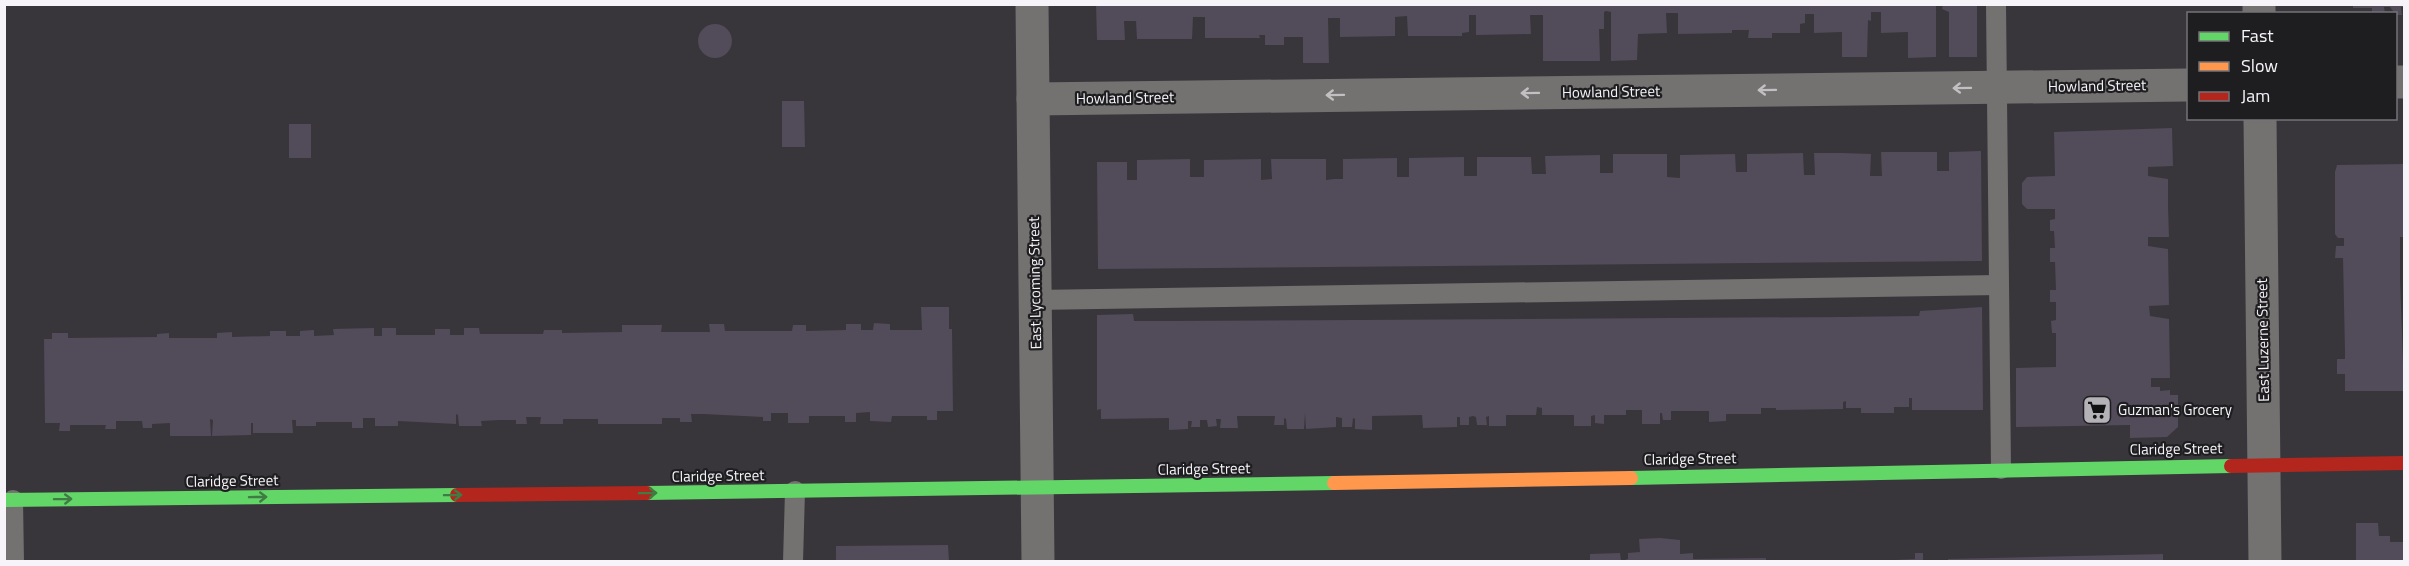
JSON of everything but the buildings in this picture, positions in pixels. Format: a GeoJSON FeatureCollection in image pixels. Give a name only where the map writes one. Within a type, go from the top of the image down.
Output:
{"type":"FeatureCollection","features":[{"type":"Feature","properties":{"kind":"street","name":"East Lycoming Street"},"geometry":{"type":"LineString","coordinates":[[1032,4],[1038,561]]}},
{"type":"Feature","properties":{"kind":"street","name":"Howland Street"},"geometry":{"type":"LineString","coordinates":[[1033,99],[2187,85]]}},
{"type":"Feature","properties":{"kind":"street","name":"East Luzerne Street"},"geometry":{"type":"LineString","coordinates":[[2260,120],[2265,561]]}},
{"type":"Feature","properties":{"kind":"street","name":"Claridge Street"},"geometry":{"type":"LineString","coordinates":[[9,500],[1037,489],[2404,463]]}},
{"type":"Feature","properties":{"kind":"lane"},"geometry":{"type":"LineString","coordinates":[[1996,4],[2001,469]]}},
{"type":"Feature","properties":{"kind":"lane"},"geometry":{"type":"LineString","coordinates":[[1035,300],[1999,285]]}},
{"type":"Feature","properties":{"kind":"lane"},"geometry":{"type":"LineString","coordinates":[[792,561],[795,491]]}},
{"type":"Feature","properties":{"kind":"lane"},"geometry":{"type":"LineString","coordinates":[[9,500],[14,561]]}},
{"type":"Feature","properties":{"kind":"traffic: fast"},"geometry":{"type":"LineString","coordinates":[[1631,478],[2231,466]]}},
{"type":"Feature","properties":{"kind":"traffic: fast"},"geometry":{"type":"LineString","coordinates":[[647,493],[1334,483]]}},
{"type":"Feature","properties":{"kind":"traffic: fast"},"geometry":{"type":"LineString","coordinates":[[4,500],[457,495]]}},
{"type":"Feature","properties":{"kind":"traffic: slow"},"geometry":{"type":"LineString","coordinates":[[1334,483],[1631,478]]}},
{"type":"Feature","properties":{"kind":"traffic: jam"},"geometry":{"type":"LineString","coordinates":[[2231,466],[2404,463]]}},
{"type":"Feature","properties":{"kind":"traffic: jam"},"geometry":{"type":"LineString","coordinates":[[457,495],[647,493]]}},
{"type":"Feature","properties":{"kind":"place","name":"Guzman's Grocery"},"geometry":{"type":"Point","coordinates":[2097,410]}}]}
